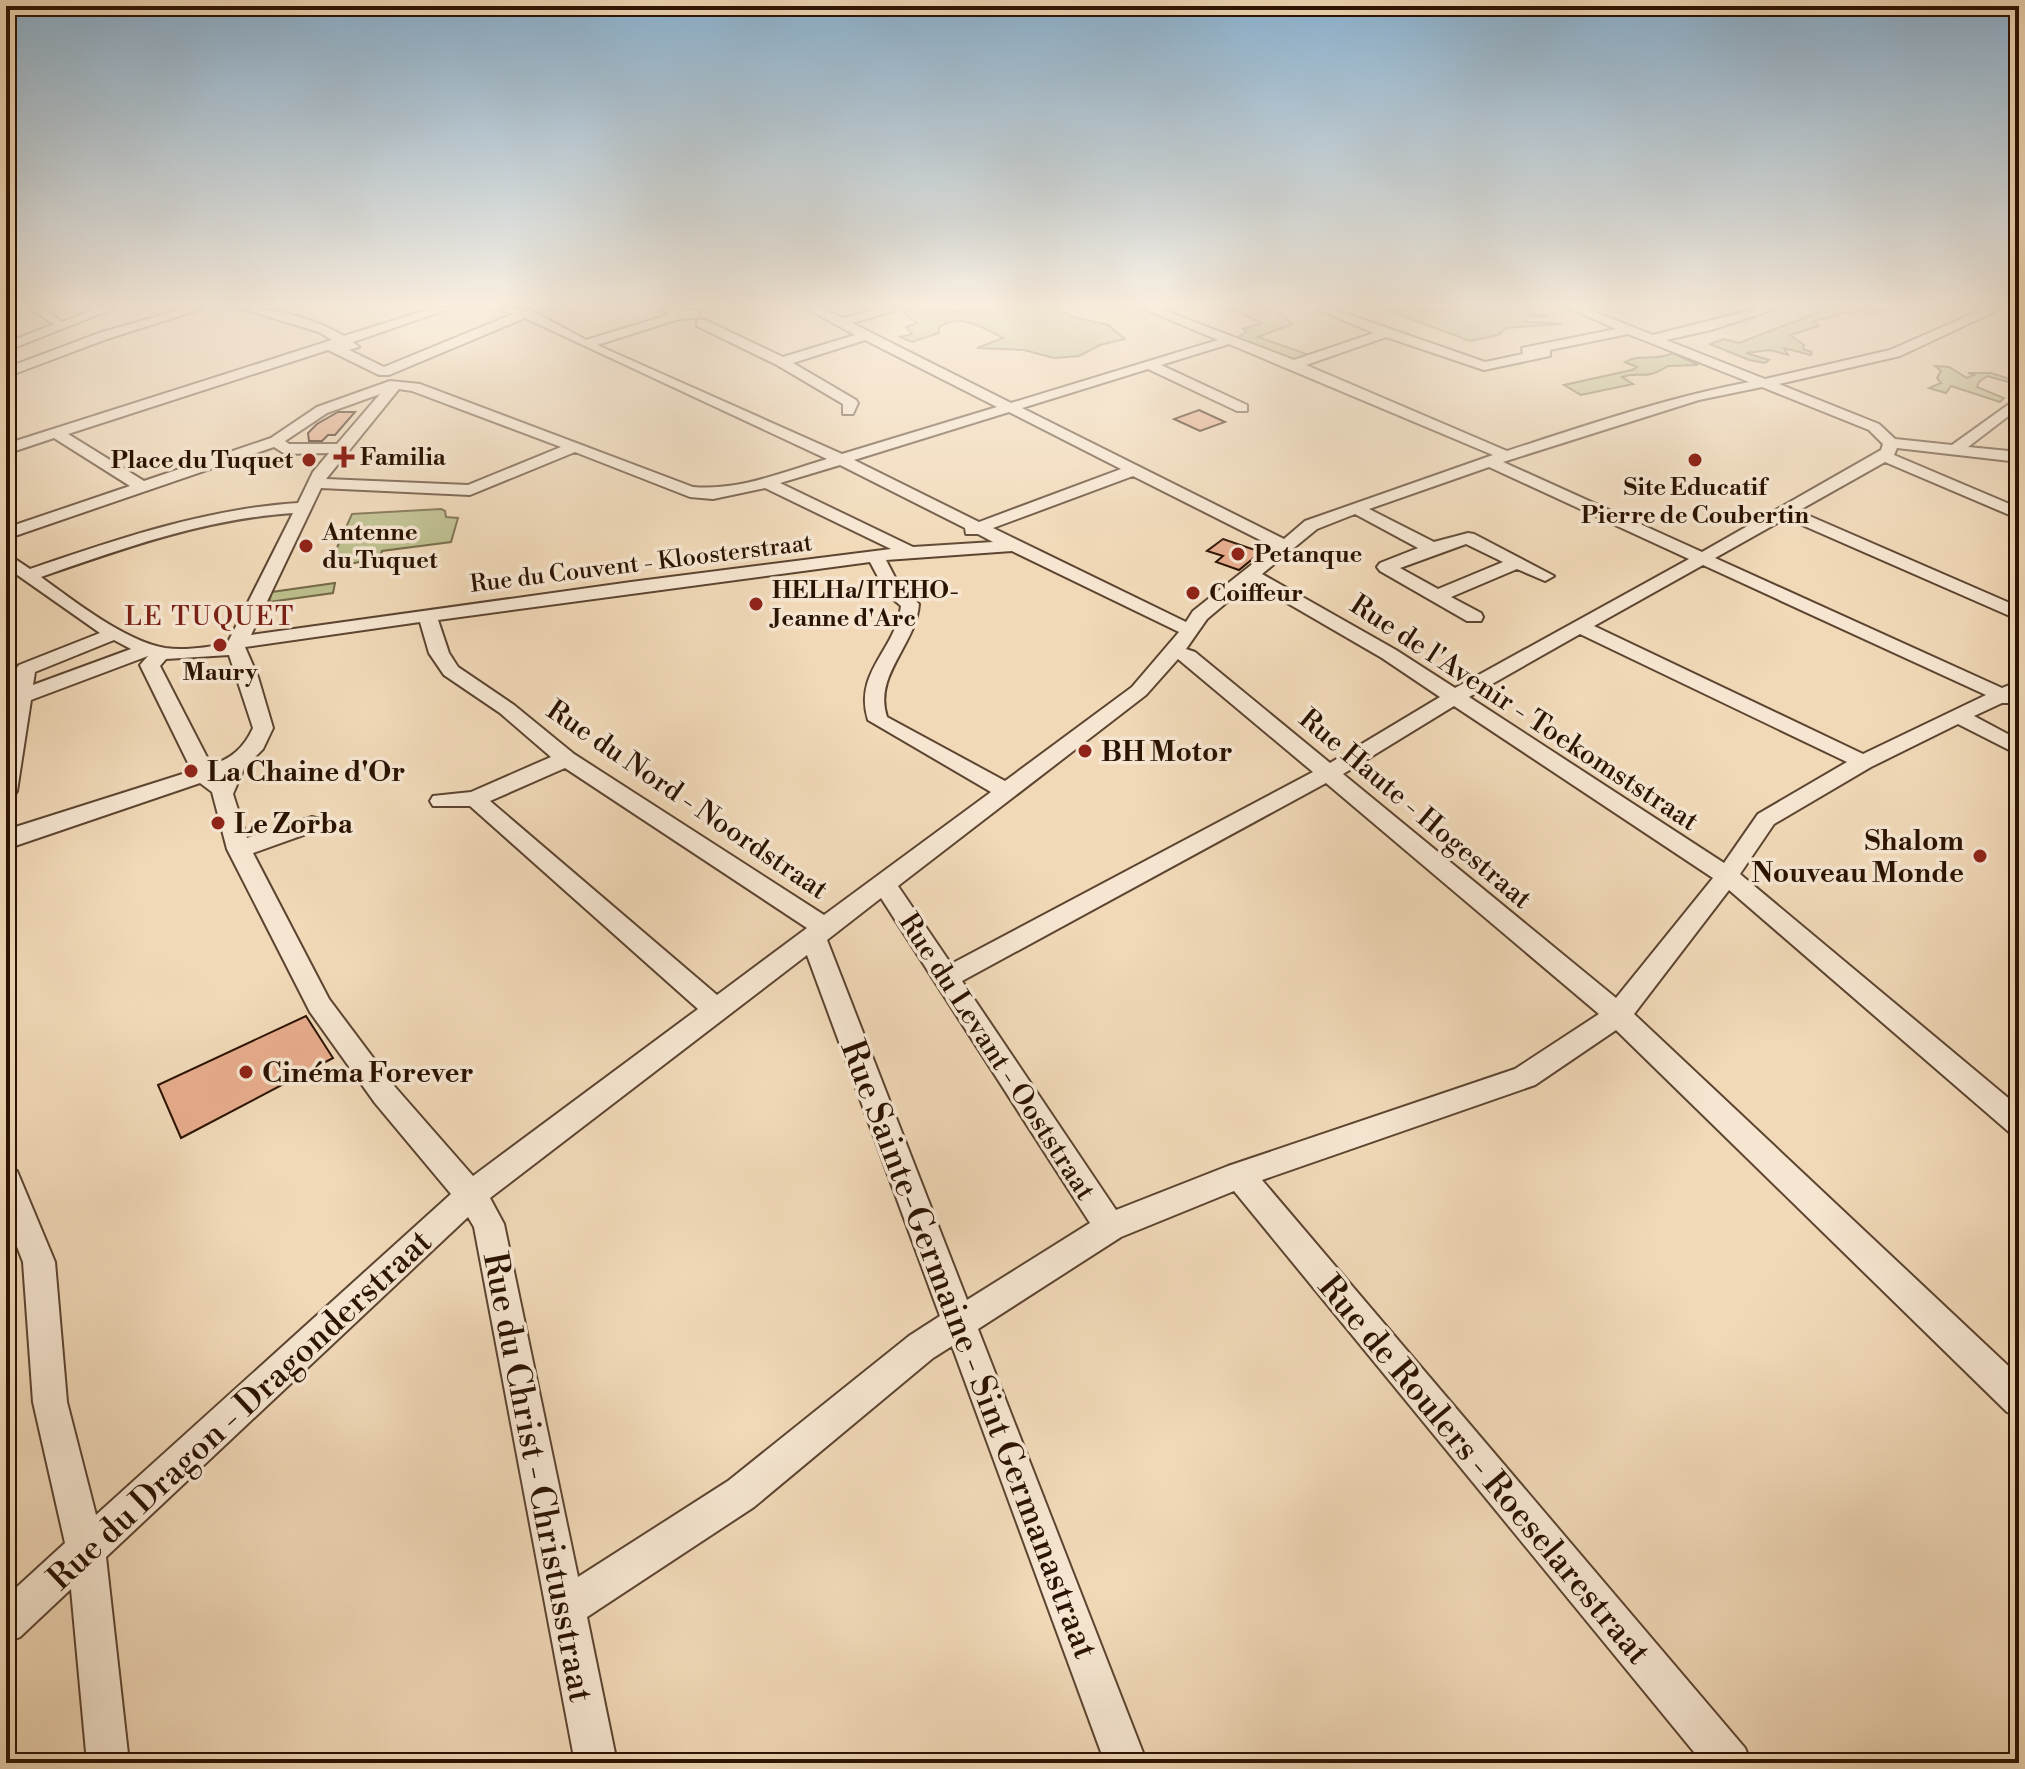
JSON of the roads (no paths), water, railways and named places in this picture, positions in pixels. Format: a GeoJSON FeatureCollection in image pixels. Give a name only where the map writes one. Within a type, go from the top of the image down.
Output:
{"type":"FeatureCollection","features":[{"type":"Feature","properties":{"kind":"street"},"geometry":{"type":"LineString","coordinates":[[6,449],[190,391]]}},
{"type":"Feature","properties":{"kind":"street"},"geometry":{"type":"LineString","coordinates":[[6,534],[276,441],[322,410],[364,391]]}},
{"type":"Feature","properties":{"kind":"street"},"geometry":{"type":"LineString","coordinates":[[154,651],[150,665],[204,774],[222,794],[234,765],[256,745],[263,728],[235,646],[321,472],[384,391]]}},
{"type":"Feature","properties":{"kind":"street"},"geometry":{"type":"LineString","coordinates":[[424,391],[701,495],[765,482],[1064,391]]}},
{"type":"Feature","properties":{"kind":"street"},"geometry":{"type":"LineString","coordinates":[[688,391],[840,459],[1019,545],[1170,623],[1190,629]]}},
{"type":"Feature","properties":{"kind":"street"},"geometry":{"type":"LineString","coordinates":[[830,391],[851,403],[848,411]]}},
{"type":"Feature","properties":{"kind":"street"},"geometry":{"type":"LineString","coordinates":[[977,391],[1283,545]]}},
{"type":"Feature","properties":{"kind":"street"},"geometry":{"type":"LineString","coordinates":[[1204,391],[1242,408]]}},
{"type":"Feature","properties":{"kind":"street"},"geometry":{"type":"LineString","coordinates":[[1350,391],[1700,557],[2013,696]]}},
{"type":"Feature","properties":{"kind":"street","name":"Rue du Dragon - Dragonderstraat"},"geometry":{"type":"LineString","coordinates":[[6,1623],[471,1195],[1139,691],[1174,652],[1200,615],[1283,545],[1311,525],[1497,458],[1641,412],[1724,391]]}},
{"type":"Feature","properties":{"kind":"street"},"geometry":{"type":"LineString","coordinates":[[1779,391],[1874,427],[1887,449],[2019,514]]}},
{"type":"Feature","properties":{"kind":"street"},"geometry":{"type":"LineString","coordinates":[[1955,450],[2000,424],[2019,401]]}},
{"type":"Feature","properties":{"kind":"street"},"geometry":{"type":"LineString","coordinates":[[56,433],[142,487]]}},
{"type":"Feature","properties":{"kind":"street"},"geometry":{"type":"LineString","coordinates":[[276,441],[285,449],[340,448]]}},
{"type":"Feature","properties":{"kind":"street"},"geometry":{"type":"LineString","coordinates":[[317,483],[470,490],[575,447]]}},
{"type":"Feature","properties":{"kind":"street"},"geometry":{"type":"LineString","coordinates":[[946,978],[1328,773],[1456,696],[1700,557],[1786,512],[1887,449],[1955,450],[2019,457]]}},
{"type":"Feature","properties":{"kind":"street","name":"Rue du Couvent - Kloosterstraat"},"geometry":{"type":"LineString","coordinates":[[910,552],[1134,470]]}},
{"type":"Feature","properties":{"kind":"street"},"geometry":{"type":"LineString","coordinates":[[765,482],[910,552]]}},
{"type":"Feature","properties":{"kind":"street"},"geometry":{"type":"LineString","coordinates":[[27,576],[140,537],[245,511],[306,507]]}},
{"type":"Feature","properties":{"kind":"street"},"geometry":{"type":"LineString","coordinates":[[1355,508],[1432,548]]}},
{"type":"Feature","properties":{"kind":"street"},"geometry":{"type":"LineString","coordinates":[[1786,512],[2019,614]]}},
{"type":"Feature","properties":{"kind":"street"},"geometry":{"type":"LineString","coordinates":[[1474,617],[1386,567],[1432,548],[1468,538],[1545,576]]}},
{"type":"Feature","properties":{"kind":"street","name":"Rue du Couvent - Kloosterstraat"},"geometry":{"type":"LineString","coordinates":[[154,651],[198,653],[427,615],[631,587],[910,552],[1019,545]]}},
{"type":"Feature","properties":{"kind":"street"},"geometry":{"type":"LineString","coordinates":[[6,558],[27,576],[116,633],[154,651]]}},
{"type":"Feature","properties":{"kind":"street"},"geometry":{"type":"LineString","coordinates":[[876,558],[893,590],[910,604],[911,616],[908,628],[880,671],[874,712],[878,720],[1006,791]]}},
{"type":"Feature","properties":{"kind":"street"},"geometry":{"type":"LineString","coordinates":[[1437,596],[1517,562]]}},
{"type":"Feature","properties":{"kind":"street","name":"Rue de l'Avenir - Toekomststraat"},"geometry":{"type":"LineString","coordinates":[[1249,574],[1370,642],[1456,696],[1727,876],[2019,1124]]}},
{"type":"Feature","properties":{"kind":"street","name":"Rue du Nord - Noordstraat"},"geometry":{"type":"LineString","coordinates":[[427,615],[439,653],[451,671],[507,709],[566,759],[819,932]]}},
{"type":"Feature","properties":{"kind":"street"},"geometry":{"type":"LineString","coordinates":[[1580,627],[1863,762]]}},
{"type":"Feature","properties":{"kind":"street"},"geometry":{"type":"LineString","coordinates":[[6,791],[15,705],[26,669],[116,633]]}},
{"type":"Feature","properties":{"kind":"street"},"geometry":{"type":"LineString","coordinates":[[15,705],[154,651]]}},
{"type":"Feature","properties":{"kind":"street","name":"Rue Haute - Hogestraat"},"geometry":{"type":"LineString","coordinates":[[1174,652],[1188,656],[1618,1015],[2019,1400]]}},
{"type":"Feature","properties":{"kind":"street"},"geometry":{"type":"LineString","coordinates":[[566,1608],[741,1494],[921,1347],[1110,1227],[1239,1175],[1525,1077],[1618,1015],[1727,876],[1766,819],[1863,762],[1958,716],[2013,696]]}},
{"type":"Feature","properties":{"kind":"street"},"geometry":{"type":"LineString","coordinates":[[1958,716],[2019,749]]}},
{"type":"Feature","properties":{"kind":"street"},"geometry":{"type":"LineString","coordinates":[[441,801],[475,799],[566,759]]}},
{"type":"Feature","properties":{"kind":"street"},"geometry":{"type":"LineString","coordinates":[[8,831],[234,765]]}},
{"type":"Feature","properties":{"kind":"street"},"geometry":{"type":"LineString","coordinates":[[977,811],[975,803],[986,791],[984,779]]}},
{"type":"Feature","properties":{"kind":"street","name":"Rue du Christ - Christusstraat"},"geometry":{"type":"LineString","coordinates":[[222,794],[239,849],[319,1005],[385,1095],[471,1195],[489,1224],[596,1763]]}},
{"type":"Feature","properties":{"kind":"street"},"geometry":{"type":"LineString","coordinates":[[475,799],[717,1010]]}},
{"type":"Feature","properties":{"kind":"street"},"geometry":{"type":"LineString","coordinates":[[239,849],[312,824]]}},
{"type":"Feature","properties":{"kind":"street","name":"Rue du Levant - Ooststraat"},"geometry":{"type":"LineString","coordinates":[[885,885],[1110,1227]]}},
{"type":"Feature","properties":{"kind":"street","name":"Rue Sainte-Germaine - Sint Germanastraat"},"geometry":{"type":"LineString","coordinates":[[819,932],[1126,1763]]}},
{"type":"Feature","properties":{"kind":"street","name":"Rue de Roulers - Roeselarestraat"},"geometry":{"type":"LineString","coordinates":[[1239,1175],[1730,1763]]}},
{"type":"Feature","properties":{"kind":"street"},"geometry":{"type":"LineString","coordinates":[[6,1180],[39,1262],[50,1402],[86,1550],[108,1763]]}},
{"type":"Feature","properties":{"kind":"place","name":"Familia"},"geometry":{"type":"Point","coordinates":[344,457]}},
{"type":"Feature","properties":{"kind":"place","name":"Place du Tuquet"},"geometry":{"type":"Point","coordinates":[309,460]}},
{"type":"Feature","properties":{"kind":"place","name":"Site Educatif Pierre de Coubertin"},"geometry":{"type":"Point","coordinates":[1695,460]}},
{"type":"Feature","properties":{"kind":"place","name":"Antenne du Tuquet"},"geometry":{"type":"Point","coordinates":[306,546]}},
{"type":"Feature","properties":{"kind":"place","name":"Petanque"},"geometry":{"type":"Point","coordinates":[1238,554]}},
{"type":"Feature","properties":{"kind":"place","name":"Coiffeur"},"geometry":{"type":"Point","coordinates":[1193,593]}},
{"type":"Feature","properties":{"kind":"place","name":"HELHa/ ITEHO- Jeanne d'Arc"},"geometry":{"type":"Point","coordinates":[756,604]}},
{"type":"Feature","properties":{"kind":"place","name":"Maury"},"geometry":{"type":"Point","coordinates":[220,645]}},
{"type":"Feature","properties":{"kind":"place","name":"BH Motor"},"geometry":{"type":"Point","coordinates":[1085,751]}},
{"type":"Feature","properties":{"kind":"place","name":"La Chaine d'Or"},"geometry":{"type":"Point","coordinates":[191,771]}},
{"type":"Feature","properties":{"kind":"place","name":"Le Zorba"},"geometry":{"type":"Point","coordinates":[218,823]}},
{"type":"Feature","properties":{"kind":"place","name":"Shalom Nouveau Monde"},"geometry":{"type":"Point","coordinates":[1980,856]}},
{"type":"Feature","properties":{"kind":"place","name":"Cinéma Forever"},"geometry":{"type":"Point","coordinates":[246,1072]}},
{"type":"Feature","properties":{"kind":"district","name":"LE TUQUET"},"geometry":{"type":"Point","coordinates":[210,616]}}]}
